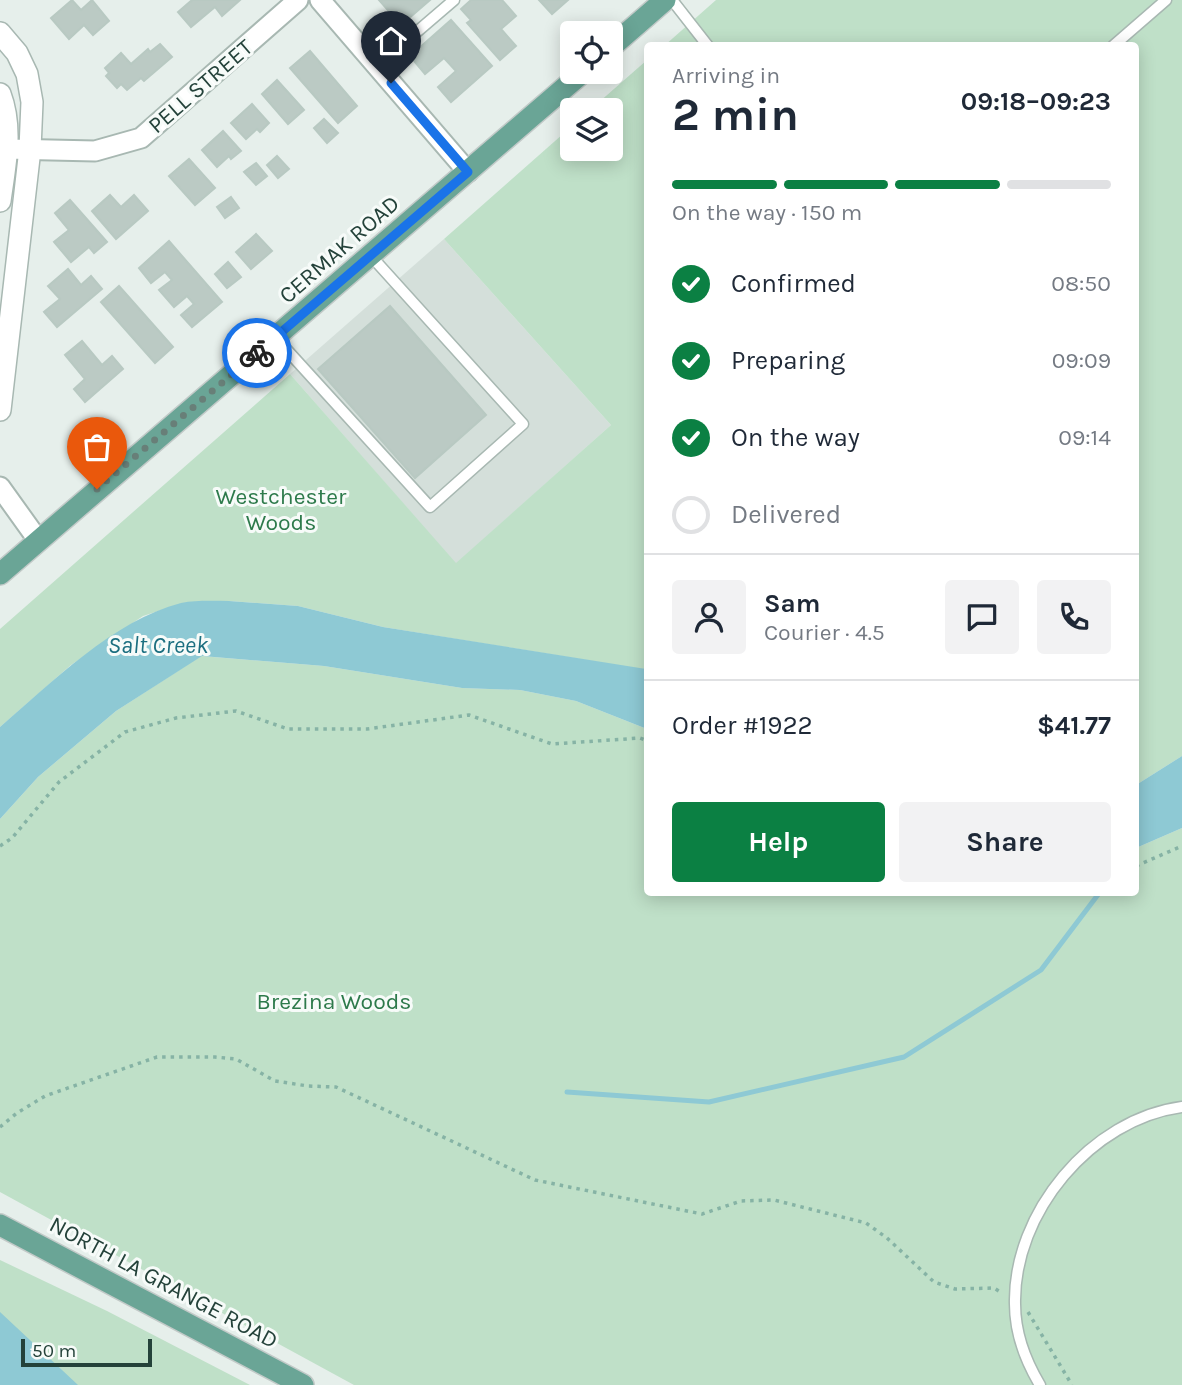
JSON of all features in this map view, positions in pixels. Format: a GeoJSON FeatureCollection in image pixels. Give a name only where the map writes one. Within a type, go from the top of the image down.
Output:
{"type":"FeatureCollection","features":[{"type":"Feature","properties":{"kind":"main road"},"geometry":{"type":"LineString","coordinates":[[623,37],[665,0]]}},
{"type":"Feature","properties":{"kind":"main road","name":"CERMAK ROAD"},"geometry":{"type":"LineString","coordinates":[[0,573],[569,84]]}},
{"type":"Feature","properties":{"kind":"main road","name":"NORTH LA GRANGE ROAD"},"geometry":{"type":"LineString","coordinates":[[0,1226],[303,1385]]}},
{"type":"Feature","properties":{"kind":"street","name":"PELL STREET"},"geometry":{"type":"LineString","coordinates":[[7,149],[95,151],[141,138],[298,0]]}},
{"type":"Feature","properties":{"kind":"street"},"geometry":{"type":"LineString","coordinates":[[320,0],[468,172]]}},
{"type":"Feature","properties":{"kind":"street"},"geometry":{"type":"LineString","coordinates":[[0,33],[17,53],[27,74],[32,102],[30,149],[0,410]]}},
{"type":"Feature","properties":{"kind":"street"},"geometry":{"type":"LineString","coordinates":[[0,93],[7,110],[7,149],[0,201]]}},
{"type":"Feature","properties":{"kind":"street"},"geometry":{"type":"LineString","coordinates":[[0,487],[38,540]]}},
{"type":"Feature","properties":{"kind":"lane"},"geometry":{"type":"LineString","coordinates":[[377,66],[454,0]]}},
{"type":"Feature","properties":{"kind":"lane"},"geometry":{"type":"LineString","coordinates":[[672,0],[705,42]]}},
{"type":"Feature","properties":{"kind":"lane"},"geometry":{"type":"LineString","coordinates":[[1118,42],[1166,0]]}},
{"type":"Feature","properties":{"kind":"lane"},"geometry":{"type":"LineString","coordinates":[[275,338],[429,508],[523,424],[371,256]]}},
{"type":"Feature","properties":{"kind":"lane"},"geometry":{"type":"LineString","coordinates":[[1040,1385],[1020,1344],[1015,1302],[1021,1253],[1049,1195],[1069,1169],[1096,1145],[1120,1129],[1148,1116],[1182,1107]]}},
{"type":"Feature","properties":{"kind":"path"},"geometry":{"type":"LineString","coordinates":[[0,846],[12,838],[59,782],[125,732],[176,718],[236,711],[288,729],[367,729],[469,715],[552,744],[644,740]]}},
{"type":"Feature","properties":{"kind":"path"},"geometry":{"type":"LineString","coordinates":[[1139,865],[1182,846]]}},
{"type":"Feature","properties":{"kind":"path"},"geometry":{"type":"LineString","coordinates":[[0,1127],[45,1096],[157,1057],[236,1059],[275,1080],[308,1086],[336,1087],[535,1180],[702,1213],[741,1202],[774,1200],[866,1223],[887,1238],[934,1282],[954,1289],[994,1288],[1030,1313],[1072,1385]]}},
{"type":"Feature","properties":{"kind":"shaded area"},"geometry":{"type":"Polygon","coordinates":[[[444,239],[611,425],[456,564],[290,374],[444,239]]]}},
{"type":"Feature","properties":{"kind":"green space"},"geometry":{"type":"Polygon","coordinates":[[[716,0],[1182,0],[1182,756],[1139,783],[1139,42],[669,42],[716,0]]]}},
{"type":"Feature","properties":{"kind":"green space","name":"Westchester Woods"},"geometry":{"type":"Polygon","coordinates":[[[644,63],[644,670],[383,627],[298,606],[229,601],[183,603],[143,616],[71,665],[0,727],[0,629],[290,374],[456,563],[611,425],[444,239],[560,137],[560,161],[623,161],[623,98],[604,98],[623,84],[644,63]]]}},
{"type":"Feature","properties":{"kind":"green space","name":"Brezina Woods"},"geometry":{"type":"Polygon","coordinates":[[[201,656],[324,666],[462,688],[520,690],[576,701],[644,728],[644,896],[1139,896],[1139,847],[1182,828],[1182,1385],[354,1385],[0,1192],[0,819],[38,777],[116,711],[201,656]]]}},
{"type":"Feature","properties":{"kind":"green space"},"geometry":{"type":"Polygon","coordinates":[[[0,1260],[107,1311],[250,1385],[0,1385],[0,1260]]]}},
{"type":"Feature","properties":{"kind":"water","name":"Salt Creek"},"geometry":{"type":"Polygon","coordinates":[[[199,601],[298,606],[383,627],[644,669],[644,728],[576,701],[520,690],[462,688],[324,666],[202,656],[116,711],[38,777],[0,819],[0,727],[62,673],[108,638],[156,611],[181,603],[199,601]]]}},
{"type":"Feature","properties":{"kind":"water"},"geometry":{"type":"Polygon","coordinates":[[[1182,756],[1182,828],[1139,847],[1139,783],[1182,756]]]}},
{"type":"Feature","properties":{"kind":"water"},"geometry":{"type":"Polygon","coordinates":[[[0,1312],[78,1385],[0,1385],[0,1312]]]}},
{"type":"Feature","properties":{"kind":"building"},"geometry":{"type":"Polygon","coordinates":[[[72,0],[81,10],[92,0],[109,21],[93,35],[84,25],[69,39],[51,18],[72,0]]]}},
{"type":"Feature","properties":{"kind":"building"},"geometry":{"type":"Polygon","coordinates":[[[192,0],[240,0],[222,16],[215,7],[191,27],[178,12],[192,0]]]}},
{"type":"Feature","properties":{"kind":"building"},"geometry":{"type":"Polygon","coordinates":[[[379,0],[430,0],[401,25],[379,0]]]}},
{"type":"Feature","properties":{"kind":"building"},"geometry":{"type":"Polygon","coordinates":[[[471,0],[502,0],[516,16],[501,29],[516,46],[500,60],[467,23],[471,20],[461,9],[471,0]]]}},
{"type":"Feature","properties":{"kind":"building"},"geometry":{"type":"Polygon","coordinates":[[[539,0],[568,0],[552,14],[539,0]]]}},
{"type":"Feature","properties":{"kind":"building"},"geometry":{"type":"Polygon","coordinates":[[[451,20],[492,66],[451,102],[438,87],[456,71],[444,58],[425,74],[410,56],[451,20]]]}},
{"type":"Feature","properties":{"kind":"building"},"geometry":{"type":"Polygon","coordinates":[[[160,44],[172,57],[144,81],[141,78],[127,90],[121,84],[117,88],[106,76],[109,73],[105,68],[121,53],[131,64],[148,49],[150,52],[160,44]]]}},
{"type":"Feature","properties":{"kind":"building"},"geometry":{"type":"Polygon","coordinates":[[[310,51],[357,106],[338,123],[290,68],[310,51]]]}},
{"type":"Feature","properties":{"kind":"building"},"geometry":{"type":"Polygon","coordinates":[[[277,80],[304,110],[288,124],[262,94],[277,80]]]}},
{"type":"Feature","properties":{"kind":"building"},"geometry":{"type":"Polygon","coordinates":[[[252,104],[269,123],[260,132],[257,129],[246,139],[231,123],[252,104]]]}},
{"type":"Feature","properties":{"kind":"building"},"geometry":{"type":"Polygon","coordinates":[[[324,119],[338,133],[327,143],[314,128],[324,119]]]}},
{"type":"Feature","properties":{"kind":"building"},"geometry":{"type":"Polygon","coordinates":[[[223,131],[241,151],[231,159],[229,156],[217,167],[202,150],[223,131]]]}},
{"type":"Feature","properties":{"kind":"building"},"geometry":{"type":"Polygon","coordinates":[[[277,156],[289,169],[278,178],[267,165],[277,156]]]}},
{"type":"Feature","properties":{"kind":"building"},"geometry":{"type":"Polygon","coordinates":[[[189,159],[215,188],[195,205],[169,176],[189,159]]]}},
{"type":"Feature","properties":{"kind":"building"},"geometry":{"type":"Polygon","coordinates":[[[256,163],[267,176],[256,185],[244,172],[256,163]]]}},
{"type":"Feature","properties":{"kind":"building"},"geometry":{"type":"Polygon","coordinates":[[[110,195],[121,207],[134,195],[148,211],[116,239],[92,211],[110,195]]]}},
{"type":"Feature","properties":{"kind":"building"},"geometry":{"type":"Polygon","coordinates":[[[231,197],[239,208],[225,218],[217,207],[231,197]]]}},
{"type":"Feature","properties":{"kind":"building"},"geometry":{"type":"Polygon","coordinates":[[[70,200],[107,242],[94,253],[89,247],[71,262],[54,242],[69,230],[55,213],[70,200]]]}},
{"type":"Feature","properties":{"kind":"building"},"geometry":{"type":"Polygon","coordinates":[[[256,234],[272,251],[251,269],[236,252],[256,234]]]}},
{"type":"Feature","properties":{"kind":"building"},"geometry":{"type":"Polygon","coordinates":[[[169,241],[222,302],[192,327],[181,315],[194,304],[187,296],[174,307],[159,290],[172,280],[165,272],[151,283],[139,268],[169,241]]]}},
{"type":"Feature","properties":{"kind":"building"},"geometry":{"type":"Polygon","coordinates":[[[228,262],[241,277],[227,288],[215,274],[228,262]]]}},
{"type":"Feature","properties":{"kind":"building"},"geometry":{"type":"Polygon","coordinates":[[[68,269],[81,285],[91,276],[102,289],[57,327],[44,312],[60,299],[48,286],[68,269]]]}},
{"type":"Feature","properties":{"kind":"building"},"geometry":{"type":"Polygon","coordinates":[[[119,286],[173,347],[155,363],[101,302],[119,286]]]}},
{"type":"Feature","properties":{"kind":"building"},"geometry":{"type":"Polygon","coordinates":[[[390,306],[486,415],[415,478],[318,369],[390,306]]]}},
{"type":"Feature","properties":{"kind":"building"},"geometry":{"type":"Polygon","coordinates":[[[82,341],[102,365],[112,356],[123,369],[85,402],[74,389],[85,379],[65,355],[82,341]]]}},
{"type":"Feature","properties":{"kind":"waterway"},"geometry":{"type":"LineString","coordinates":[[567,1092],[709,1102],[904,1057],[1041,970],[1097,896]]}},
{"type":"Feature","properties":{"kind":"way so far"},"geometry":{"type":"LineString","coordinates":[[97,489],[257,353]]}},
{"type":"Feature","properties":{"kind":"route"},"geometry":{"type":"LineString","coordinates":[[257,353],[468,172],[391,83]]}}]}
